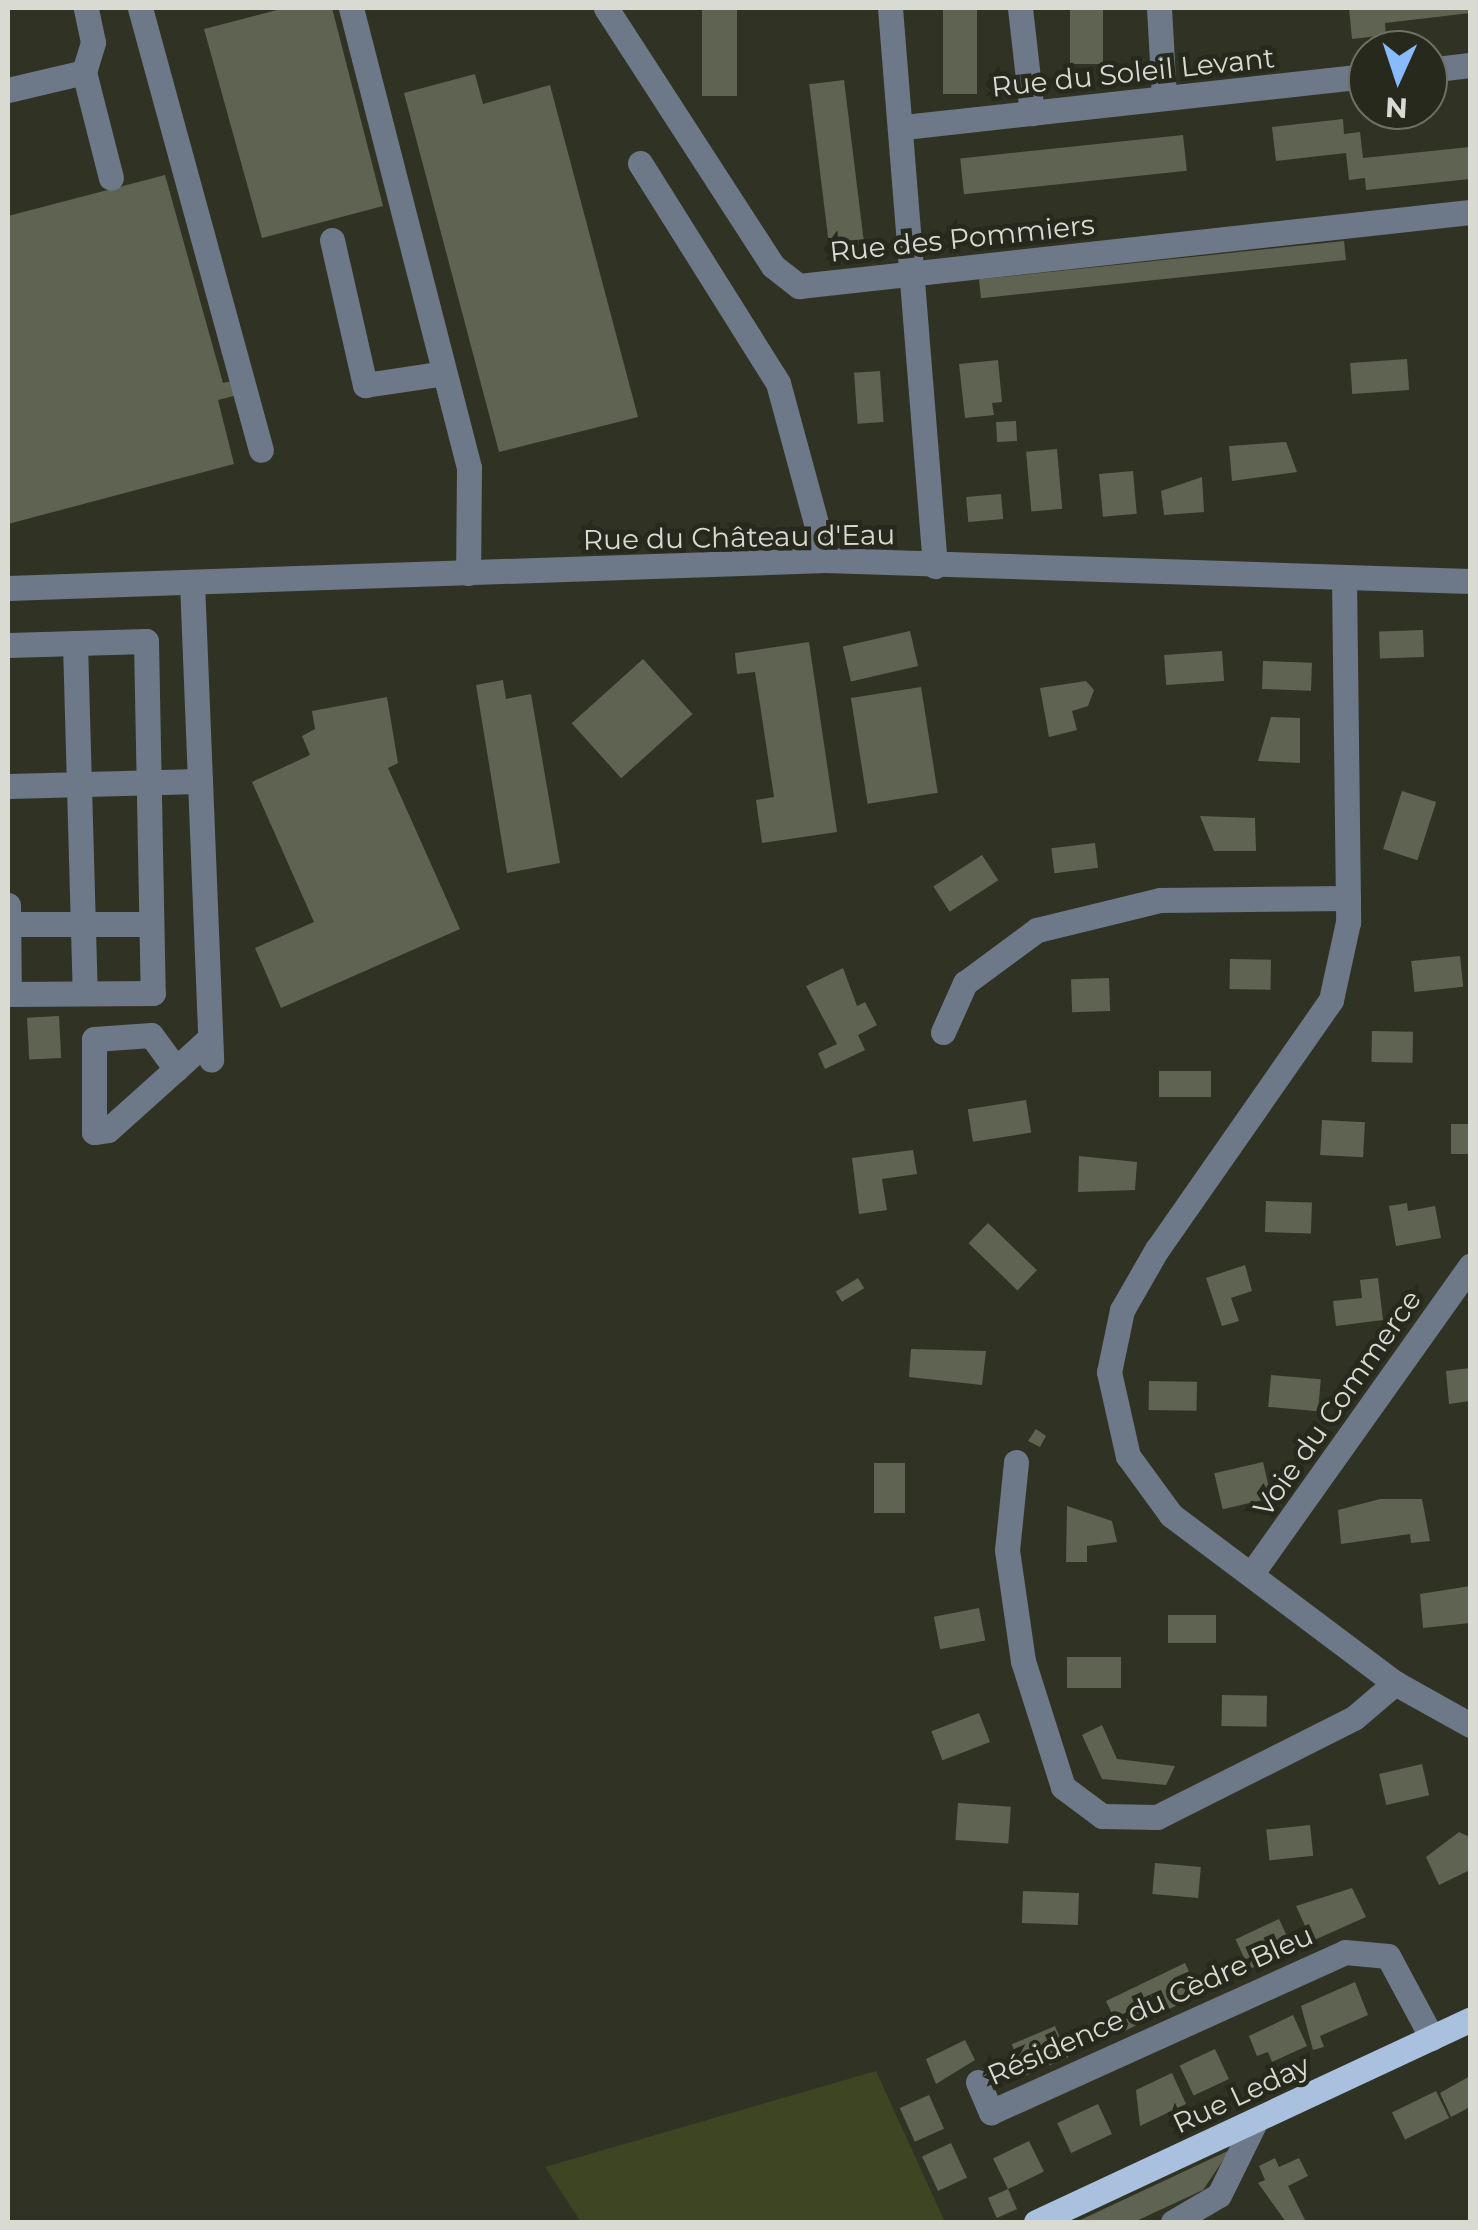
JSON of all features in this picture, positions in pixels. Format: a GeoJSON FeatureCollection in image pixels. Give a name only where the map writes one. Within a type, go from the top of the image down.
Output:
{"type":"FeatureCollection","features":[{"type":"Feature","properties":{"kind":"main road","name":"Rue Leday"},"geometry":{"type":"LineString","coordinates":[[1036,2222],[1470,2020]]}},
{"type":"Feature","properties":{"kind":"street"},"geometry":{"type":"LineString","coordinates":[[86,8],[94,42],[84,72],[110,178]]}},
{"type":"Feature","properties":{"kind":"street"},"geometry":{"type":"LineString","coordinates":[[140,8],[260,450]]}},
{"type":"Feature","properties":{"kind":"street"},"geometry":{"type":"LineString","coordinates":[[351,8],[469,468],[468,573]]}},
{"type":"Feature","properties":{"kind":"street","name":"Rue des Pommiers"},"geometry":{"type":"LineString","coordinates":[[606,8],[773,266],[799,286],[1470,212]]}},
{"type":"Feature","properties":{"kind":"street"},"geometry":{"type":"LineString","coordinates":[[890,8],[916,274],[935,566]]}},
{"type":"Feature","properties":{"kind":"street"},"geometry":{"type":"LineString","coordinates":[[1020,8],[1032,113]]}},
{"type":"Feature","properties":{"kind":"street"},"geometry":{"type":"LineString","coordinates":[[1158,8],[1164,98]]}},
{"type":"Feature","properties":{"kind":"street"},"geometry":{"type":"LineString","coordinates":[[8,90],[84,72]]}},
{"type":"Feature","properties":{"kind":"street","name":"Rue du Soleil Levant"},"geometry":{"type":"LineString","coordinates":[[904,127],[1348,78]]}},
{"type":"Feature","properties":{"kind":"street"},"geometry":{"type":"LineString","coordinates":[[640,163],[778,383],[826,560]]}},
{"type":"Feature","properties":{"kind":"street"},"geometry":{"type":"LineString","coordinates":[[332,240],[365,385],[444,373]]}},
{"type":"Feature","properties":{"kind":"street","name":"Rue du Château d'Eau"},"geometry":{"type":"LineString","coordinates":[[8,588],[826,560],[1470,581]]}},
{"type":"Feature","properties":{"kind":"street"},"geometry":{"type":"LineString","coordinates":[[1344,577],[1348,898],[1331,1000],[1157,1249],[1122,1310],[1110,1372],[1128,1456],[1171,1515],[1395,1683],[1467,1711]]}},
{"type":"Feature","properties":{"kind":"street"},"geometry":{"type":"LineString","coordinates":[[176,1068],[210,1049],[192,582]]}},
{"type":"Feature","properties":{"kind":"street"},"geometry":{"type":"LineString","coordinates":[[8,645],[146,641],[153,993],[8,994],[8,905]]}},
{"type":"Feature","properties":{"kind":"street"},"geometry":{"type":"LineString","coordinates":[[75,644],[85,994]]}},
{"type":"Feature","properties":{"kind":"street"},"geometry":{"type":"LineString","coordinates":[[8,786],[200,782]]}},
{"type":"Feature","properties":{"kind":"street"},"geometry":{"type":"LineString","coordinates":[[943,1032],[965,983],[1037,930],[1160,900],[1348,898]]}},
{"type":"Feature","properties":{"kind":"street"},"geometry":{"type":"LineString","coordinates":[[8,924],[152,924]]}},
{"type":"Feature","properties":{"kind":"street","name":"Voie du Commerce"},"geometry":{"type":"LineString","coordinates":[[1252,1573],[1470,1266]]}},
{"type":"Feature","properties":{"kind":"street"},"geometry":{"type":"LineString","coordinates":[[1016,1462],[1007,1550],[1023,1660],[1063,1786],[1102,1816],[1157,1816],[1354,1718],[1395,1683]]}},
{"type":"Feature","properties":{"kind":"street","name":"Résidence du Cèdre Bleu"},"geometry":{"type":"LineString","coordinates":[[978,2082],[991,2112],[1346,1952],[1388,1956],[1432,2038]]}},
{"type":"Feature","properties":{"kind":"street"},"geometry":{"type":"LineString","coordinates":[[1173,2222],[1219,2195],[1256,2120]]}},
{"type":"Feature","properties":{"kind":"green space"},"geometry":{"type":"Polygon","coordinates":[[[876,2071],[945,2222],[581,2222],[545,2167],[876,2071]]]}},
{"type":"Feature","properties":{"kind":"building"},"geometry":{"type":"Polygon","coordinates":[[[285,8],[332,8],[383,206],[262,238],[204,29],[285,8]]]}},
{"type":"Feature","properties":{"kind":"building"},"geometry":{"type":"Polygon","coordinates":[[[702,8],[737,8],[737,96],[702,96],[702,8]]]}},
{"type":"Feature","properties":{"kind":"building"},"geometry":{"type":"Polygon","coordinates":[[[943,8],[977,8],[977,94],[943,94],[943,8]]]}},
{"type":"Feature","properties":{"kind":"building"},"geometry":{"type":"Polygon","coordinates":[[[1070,8],[1103,8],[1103,64],[1070,64],[1070,8]]]}},
{"type":"Feature","properties":{"kind":"building"},"geometry":{"type":"Polygon","coordinates":[[[1349,8],[1470,8],[1470,13],[1385,23],[1386,30],[1351,30],[1349,8]]]}},
{"type":"Feature","properties":{"kind":"building"},"geometry":{"type":"Polygon","coordinates":[[[475,74],[483,104],[550,85],[638,417],[499,452],[404,93],[475,74]]]}},
{"type":"Feature","properties":{"kind":"building"},"geometry":{"type":"Polygon","coordinates":[[[844,80],[864,244],[829,248],[809,84],[844,80]]]}},
{"type":"Feature","properties":{"kind":"building"},"geometry":{"type":"Polygon","coordinates":[[[1343,119],[1344,134],[1360,132],[1363,158],[1470,147],[1470,179],[1366,190],[1365,178],[1349,180],[1346,153],[1276,161],[1272,127],[1343,119]]]}},
{"type":"Feature","properties":{"kind":"building"},"geometry":{"type":"Polygon","coordinates":[[[1183,135],[1187,171],[964,194],[960,158],[1183,135]]]}},
{"type":"Feature","properties":{"kind":"building"},"geometry":{"type":"Polygon","coordinates":[[[165,175],[223,383],[250,377],[253,391],[218,400],[234,464],[8,524],[8,216],[165,175]]]}},
{"type":"Feature","properties":{"kind":"building"},"geometry":{"type":"Polygon","coordinates":[[[1344,241],[1346,260],[981,298],[979,279],[1344,241]]]}},
{"type":"Feature","properties":{"kind":"building"},"geometry":{"type":"Polygon","coordinates":[[[1407,359],[1409,390],[1352,394],[1350,363],[1407,359]]]}},
{"type":"Feature","properties":{"kind":"building"},"geometry":{"type":"Polygon","coordinates":[[[998,360],[1002,402],[992,403],[994,415],[965,418],[959,364],[998,360]]]}},
{"type":"Feature","properties":{"kind":"building"},"geometry":{"type":"Polygon","coordinates":[[[880,371],[884,422],[858,424],[854,373],[880,371]]]}},
{"type":"Feature","properties":{"kind":"building"},"geometry":{"type":"Polygon","coordinates":[[[1016,421],[1017,441],[997,442],[996,422],[1016,421]]]}},
{"type":"Feature","properties":{"kind":"building"},"geometry":{"type":"Polygon","coordinates":[[[1286,442],[1297,472],[1232,481],[1229,446],[1286,442]]]}},
{"type":"Feature","properties":{"kind":"building"},"geometry":{"type":"Polygon","coordinates":[[[1057,449],[1062,509],[1031,511],[1026,452],[1057,449]]]}},
{"type":"Feature","properties":{"kind":"building"},"geometry":{"type":"Polygon","coordinates":[[[1133,471],[1137,514],[1103,517],[1099,474],[1133,471]]]}},
{"type":"Feature","properties":{"kind":"building"},"geometry":{"type":"Polygon","coordinates":[[[1202,477],[1204,512],[1164,515],[1161,491],[1202,477]]]}},
{"type":"Feature","properties":{"kind":"building"},"geometry":{"type":"Polygon","coordinates":[[[1001,494],[1003,519],[968,522],[966,497],[1001,494]]]}},
{"type":"Feature","properties":{"kind":"building"},"geometry":{"type":"Polygon","coordinates":[[[1423,630],[1424,657],[1380,659],[1379,632],[1423,630]]]}},
{"type":"Feature","properties":{"kind":"building"},"geometry":{"type":"Polygon","coordinates":[[[910,631],[918,666],[851,682],[843,647],[910,631]]]}},
{"type":"Feature","properties":{"kind":"building"},"geometry":{"type":"Polygon","coordinates":[[[809,642],[837,832],[762,843],[756,800],[774,797],[755,672],[737,674],[735,653],[809,642]]]}},
{"type":"Feature","properties":{"kind":"building"},"geometry":{"type":"Polygon","coordinates":[[[1222,651],[1224,681],[1166,685],[1164,655],[1222,651]]]}},
{"type":"Feature","properties":{"kind":"building"},"geometry":{"type":"Polygon","coordinates":[[[643,659],[693,714],[621,778],[572,723],[643,659]]]}},
{"type":"Feature","properties":{"kind":"building"},"geometry":{"type":"Polygon","coordinates":[[[1263,661],[1312,663],[1311,691],[1262,689],[1263,661]]]}},
{"type":"Feature","properties":{"kind":"building"},"geometry":{"type":"Polygon","coordinates":[[[503,680],[506,699],[531,694],[560,863],[507,873],[476,685],[503,680]]]}},
{"type":"Feature","properties":{"kind":"building"},"geometry":{"type":"Polygon","coordinates":[[[1086,681],[1094,690],[1088,706],[1072,711],[1077,730],[1049,737],[1040,688],[1086,681]]]}},
{"type":"Feature","properties":{"kind":"building"},"geometry":{"type":"Polygon","coordinates":[[[921,687],[938,793],[868,804],[851,698],[921,687]]]}},
{"type":"Feature","properties":{"kind":"building"},"geometry":{"type":"Polygon","coordinates":[[[387,697],[398,763],[388,768],[460,929],[281,1008],[255,948],[314,922],[252,782],[310,755],[302,736],[315,729],[312,711],[387,697]]]}},
{"type":"Feature","properties":{"kind":"building"},"geometry":{"type":"Polygon","coordinates":[[[1271,717],[1300,718],[1300,763],[1258,761],[1271,717]]]}},
{"type":"Feature","properties":{"kind":"building"},"geometry":{"type":"Polygon","coordinates":[[[1402,791],[1436,802],[1417,860],[1383,849],[1402,791]]]}},
{"type":"Feature","properties":{"kind":"building"},"geometry":{"type":"Polygon","coordinates":[[[1200,816],[1255,818],[1256,851],[1214,851],[1200,816]]]}},
{"type":"Feature","properties":{"kind":"building"},"geometry":{"type":"Polygon","coordinates":[[[1095,843],[1098,868],[1054,873],[1051,848],[1095,843]]]}},
{"type":"Feature","properties":{"kind":"building"},"geometry":{"type":"Polygon","coordinates":[[[982,855],[998,880],[950,912],[933,887],[982,855]]]}},
{"type":"Feature","properties":{"kind":"building"},"geometry":{"type":"Polygon","coordinates":[[[1460,956],[1463,987],[1415,992],[1411,961],[1460,956]]]}},
{"type":"Feature","properties":{"kind":"building"},"geometry":{"type":"Polygon","coordinates":[[[1230,959],[1271,960],[1270,990],[1229,989],[1230,959]]]}},
{"type":"Feature","properties":{"kind":"building"},"geometry":{"type":"Polygon","coordinates":[[[843,968],[857,1006],[865,1002],[877,1025],[858,1035],[865,1050],[825,1069],[818,1053],[837,1044],[806,986],[843,968]]]}},
{"type":"Feature","properties":{"kind":"building"},"geometry":{"type":"Polygon","coordinates":[[[1109,978],[1110,1011],[1072,1012],[1071,979],[1109,978]]]}},
{"type":"Feature","properties":{"kind":"building"},"geometry":{"type":"Polygon","coordinates":[[[59,1016],[61,1058],[29,1060],[27,1018],[59,1016]]]}},
{"type":"Feature","properties":{"kind":"building"},"geometry":{"type":"Polygon","coordinates":[[[1372,1031],[1413,1032],[1412,1063],[1371,1062],[1372,1031]]]}},
{"type":"Feature","properties":{"kind":"building"},"geometry":{"type":"Polygon","coordinates":[[[1159,1071],[1211,1071],[1211,1097],[1159,1097],[1159,1071]]]}},
{"type":"Feature","properties":{"kind":"building"},"geometry":{"type":"Polygon","coordinates":[[[1026,1100],[1031,1133],[973,1142],[968,1109],[1026,1100]]]}},
{"type":"Feature","properties":{"kind":"building"},"geometry":{"type":"Polygon","coordinates":[[[1322,1120],[1365,1122],[1363,1157],[1320,1155],[1322,1120]]]}},
{"type":"Feature","properties":{"kind":"building"},"geometry":{"type":"Polygon","coordinates":[[[1451,1124],[1470,1124],[1470,1154],[1451,1154],[1451,1124]]]}},
{"type":"Feature","properties":{"kind":"building"},"geometry":{"type":"Polygon","coordinates":[[[913,1150],[917,1174],[882,1179],[887,1210],[859,1214],[852,1158],[913,1150]]]}},
{"type":"Feature","properties":{"kind":"building"},"geometry":{"type":"Polygon","coordinates":[[[1079,1156],[1137,1162],[1135,1190],[1078,1192],[1079,1156]]]}},
{"type":"Feature","properties":{"kind":"building"},"geometry":{"type":"Polygon","coordinates":[[[1266,1201],[1312,1203],[1311,1234],[1265,1232],[1266,1201]]]}},
{"type":"Feature","properties":{"kind":"building"},"geometry":{"type":"Polygon","coordinates":[[[1407,1203],[1408,1211],[1435,1206],[1441,1238],[1396,1246],[1389,1206],[1407,1203]]]}},
{"type":"Feature","properties":{"kind":"building"},"geometry":{"type":"Polygon","coordinates":[[[988,1223],[1037,1270],[1017,1290],[969,1243],[988,1223]]]}},
{"type":"Feature","properties":{"kind":"building"},"geometry":{"type":"Polygon","coordinates":[[[1245,1265],[1252,1291],[1231,1298],[1239,1321],[1222,1326],[1206,1278],[1245,1265]]]}},
{"type":"Feature","properties":{"kind":"building"},"geometry":{"type":"Polygon","coordinates":[[[858,1278],[864,1288],[842,1302],[836,1291],[858,1278]]]}},
{"type":"Feature","properties":{"kind":"building"},"geometry":{"type":"Polygon","coordinates":[[[1378,1278],[1383,1320],[1336,1326],[1333,1301],[1362,1298],[1360,1280],[1378,1278]]]}},
{"type":"Feature","properties":{"kind":"building"},"geometry":{"type":"Polygon","coordinates":[[[911,1349],[986,1351],[982,1385],[909,1377],[911,1349]]]}},
{"type":"Feature","properties":{"kind":"building"},"geometry":{"type":"Polygon","coordinates":[[[1470,1368],[1470,1401],[1449,1404],[1446,1371],[1470,1368]]]}},
{"type":"Feature","properties":{"kind":"building"},"geometry":{"type":"Polygon","coordinates":[[[1271,1375],[1321,1379],[1318,1411],[1268,1407],[1271,1375]]]}},
{"type":"Feature","properties":{"kind":"building"},"geometry":{"type":"Polygon","coordinates":[[[1149,1381],[1197,1382],[1196,1411],[1148,1410],[1149,1381]]]}},
{"type":"Feature","properties":{"kind":"building"},"geometry":{"type":"Polygon","coordinates":[[[1036,1429],[1046,1436],[1040,1447],[1028,1441],[1036,1429]]]}},
{"type":"Feature","properties":{"kind":"building"},"geometry":{"type":"Polygon","coordinates":[[[1263,1462],[1271,1498],[1223,1509],[1214,1473],[1263,1462]]]}},
{"type":"Feature","properties":{"kind":"building"},"geometry":{"type":"Polygon","coordinates":[[[874,1463],[905,1463],[905,1513],[874,1513],[874,1463]]]}},
{"type":"Feature","properties":{"kind":"building"},"geometry":{"type":"Polygon","coordinates":[[[1380,1499],[1422,1499],[1430,1541],[1411,1543],[1410,1534],[1341,1544],[1338,1510],[1380,1499]]]}},
{"type":"Feature","properties":{"kind":"building"},"geometry":{"type":"Polygon","coordinates":[[[1067,1506],[1112,1521],[1117,1542],[1087,1546],[1087,1562],[1066,1562],[1067,1506]]]}},
{"type":"Feature","properties":{"kind":"building"},"geometry":{"type":"Polygon","coordinates":[[[1470,1586],[1470,1623],[1423,1628],[1420,1594],[1470,1586]]]}},
{"type":"Feature","properties":{"kind":"building"},"geometry":{"type":"Polygon","coordinates":[[[979,1608],[985,1640],[940,1649],[934,1617],[979,1608]]]}},
{"type":"Feature","properties":{"kind":"building"},"geometry":{"type":"Polygon","coordinates":[[[1168,1615],[1216,1615],[1216,1643],[1168,1643],[1168,1615]]]}},
{"type":"Feature","properties":{"kind":"building"},"geometry":{"type":"Polygon","coordinates":[[[1067,1657],[1121,1657],[1121,1688],[1067,1688],[1067,1657]]]}},
{"type":"Feature","properties":{"kind":"building"},"geometry":{"type":"Polygon","coordinates":[[[1222,1695],[1267,1696],[1266,1727],[1221,1726],[1222,1695]]]}},
{"type":"Feature","properties":{"kind":"building"},"geometry":{"type":"Polygon","coordinates":[[[979,1713],[990,1742],[942,1760],[931,1731],[979,1713]]]}},
{"type":"Feature","properties":{"kind":"building"},"geometry":{"type":"Polygon","coordinates":[[[1102,1725],[1117,1759],[1175,1766],[1166,1785],[1102,1779],[1082,1735],[1102,1725]]]}},
{"type":"Feature","properties":{"kind":"building"},"geometry":{"type":"Polygon","coordinates":[[[1422,1764],[1429,1795],[1386,1805],[1379,1774],[1422,1764]]]}},
{"type":"Feature","properties":{"kind":"building"},"geometry":{"type":"Polygon","coordinates":[[[958,1803],[1011,1807],[1008,1844],[955,1840],[958,1803]]]}},
{"type":"Feature","properties":{"kind":"building"},"geometry":{"type":"Polygon","coordinates":[[[1310,1825],[1313,1856],[1269,1860],[1266,1830],[1310,1825]]]}},
{"type":"Feature","properties":{"kind":"building"},"geometry":{"type":"Polygon","coordinates":[[[1459,1832],[1470,1837],[1470,1870],[1439,1885],[1426,1857],[1459,1832]]]}},
{"type":"Feature","properties":{"kind":"building"},"geometry":{"type":"Polygon","coordinates":[[[1155,1863],[1201,1867],[1198,1898],[1152,1894],[1155,1863]]]}},
{"type":"Feature","properties":{"kind":"building"},"geometry":{"type":"Polygon","coordinates":[[[1352,1888],[1366,1917],[1312,1941],[1296,1906],[1352,1888]]]}},
{"type":"Feature","properties":{"kind":"building"},"geometry":{"type":"Polygon","coordinates":[[[1023,1891],[1079,1893],[1078,1925],[1022,1923],[1023,1891]]]}},
{"type":"Feature","properties":{"kind":"building"},"geometry":{"type":"Polygon","coordinates":[[[1279,1919],[1293,1949],[1249,1969],[1235,1939],[1279,1919]]]}},
{"type":"Feature","properties":{"kind":"building"},"geometry":{"type":"Polygon","coordinates":[[[1185,1963],[1200,1994],[1165,2011],[1157,1995],[1150,1998],[1158,2014],[1121,2033],[1106,2001],[1185,1963]]]}},
{"type":"Feature","properties":{"kind":"building"},"geometry":{"type":"Polygon","coordinates":[[[1355,1982],[1368,2015],[1320,2036],[1324,2047],[1313,2050],[1301,2006],[1355,1982]]]}},
{"type":"Feature","properties":{"kind":"building"},"geometry":{"type":"Polygon","coordinates":[[[1293,2015],[1307,2046],[1272,2062],[1268,2052],[1257,2056],[1249,2036],[1293,2015]]]}},
{"type":"Feature","properties":{"kind":"building"},"geometry":{"type":"Polygon","coordinates":[[[1055,2026],[1068,2057],[1025,2076],[1012,2044],[1055,2026]]]}},
{"type":"Feature","properties":{"kind":"building"},"geometry":{"type":"Polygon","coordinates":[[[965,2040],[975,2060],[936,2084],[926,2059],[965,2040]]]}},
{"type":"Feature","properties":{"kind":"building"},"geometry":{"type":"Polygon","coordinates":[[[1215,2049],[1229,2079],[1194,2095],[1180,2065],[1215,2049]]]}},
{"type":"Feature","properties":{"kind":"building"},"geometry":{"type":"Polygon","coordinates":[[[1172,2073],[1186,2104],[1140,2126],[1136,2090],[1172,2073]]]}},
{"type":"Feature","properties":{"kind":"building"},"geometry":{"type":"Polygon","coordinates":[[[1470,2076],[1470,2107],[1451,2117],[1440,2093],[1470,2076]]]}},
{"type":"Feature","properties":{"kind":"building"},"geometry":{"type":"Polygon","coordinates":[[[1436,2091],[1449,2118],[1405,2139],[1392,2112],[1436,2091]]]}},
{"type":"Feature","properties":{"kind":"building"},"geometry":{"type":"Polygon","coordinates":[[[929,2095],[944,2129],[915,2142],[900,2108],[929,2095]]]}},
{"type":"Feature","properties":{"kind":"building"},"geometry":{"type":"Polygon","coordinates":[[[1098,2104],[1112,2134],[1071,2153],[1057,2123],[1098,2104]]]}},
{"type":"Feature","properties":{"kind":"building"},"geometry":{"type":"Polygon","coordinates":[[[1029,2141],[1044,2172],[1008,2189],[993,2159],[1029,2141]]]}},
{"type":"Feature","properties":{"kind":"building"},"geometry":{"type":"Polygon","coordinates":[[[951,2143],[967,2177],[938,2191],[922,2157],[951,2143]]]}},
{"type":"Feature","properties":{"kind":"building"},"geometry":{"type":"Polygon","coordinates":[[[1230,2150],[1203,2190],[1134,2222],[1076,2222],[1230,2150]]]}},
{"type":"Feature","properties":{"kind":"building"},"geometry":{"type":"Polygon","coordinates":[[[1275,2158],[1279,2167],[1299,2158],[1308,2176],[1288,2186],[1306,2222],[1286,2222],[1258,2183],[1265,2180],[1259,2166],[1275,2158]]]}},
{"type":"Feature","properties":{"kind":"building"},"geometry":{"type":"Polygon","coordinates":[[[1008,2189],[1017,2209],[997,2218],[988,2198],[1008,2189]]]}}]}
